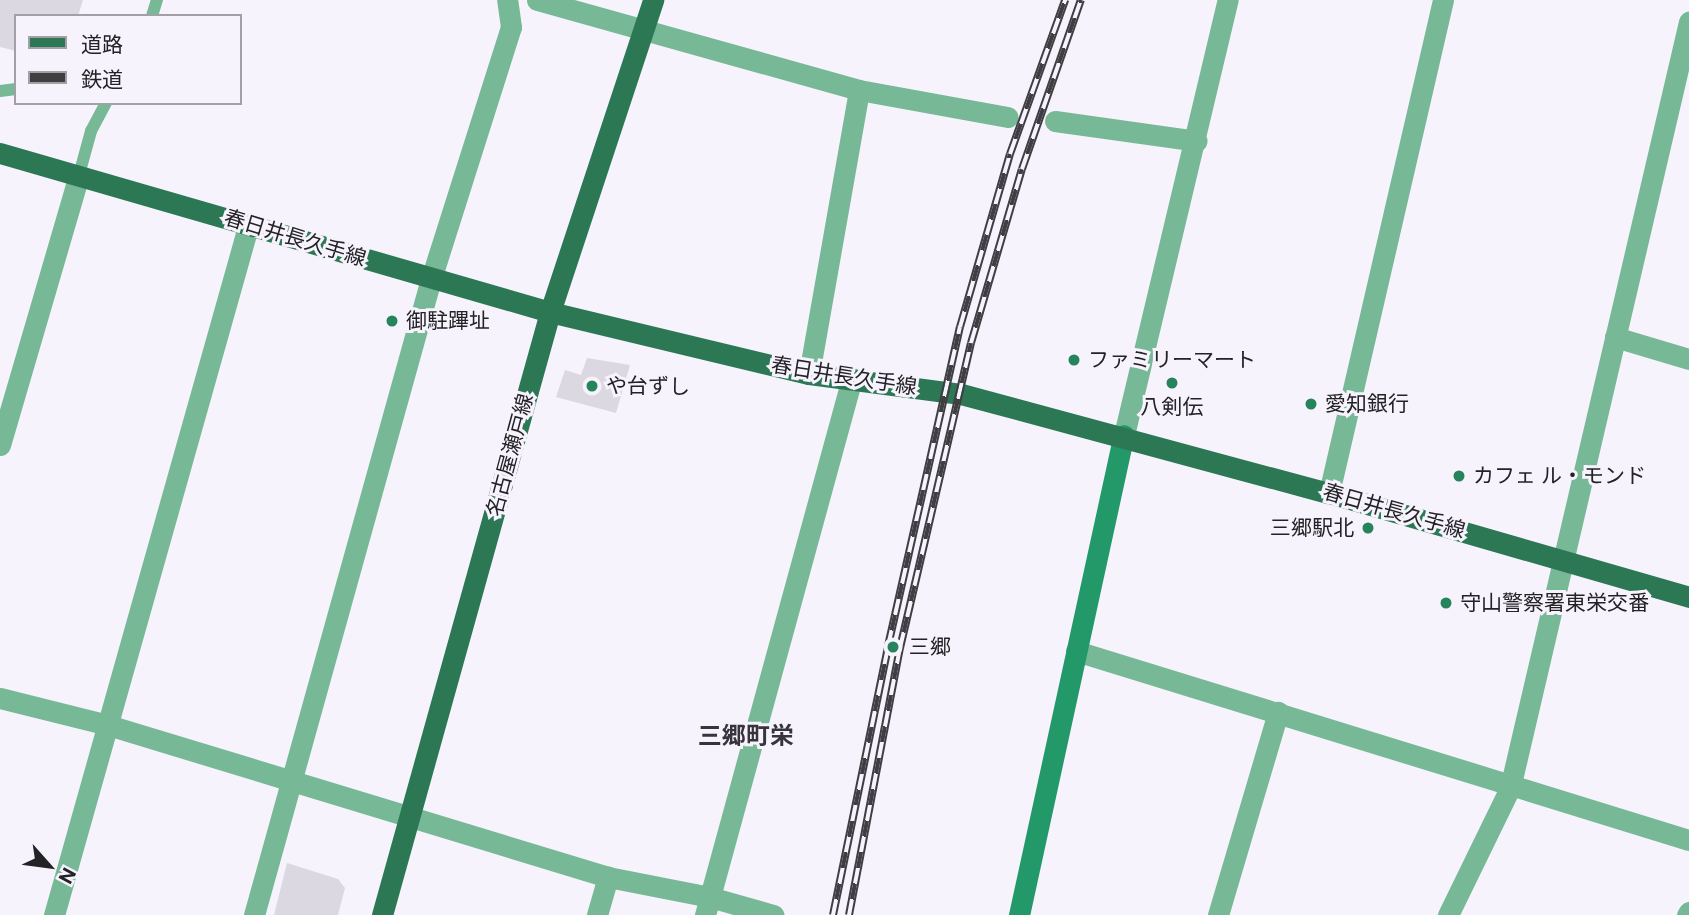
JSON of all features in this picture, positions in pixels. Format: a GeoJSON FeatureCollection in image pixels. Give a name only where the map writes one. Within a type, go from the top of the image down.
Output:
{"type":"FeatureCollection","features":[{"type":"Feature","properties":{"kind":"main road","name":"名古屋瀬戸線"},"geometry":{"type":"LineString","coordinates":[[382,915],[550,313],[653,0]]}},
{"type":"Feature","properties":{"kind":"main road","name":"春日井長久手線"},"geometry":{"type":"LineString","coordinates":[[0,153],[249,223],[550,313],[809,374],[961,394],[1124,435],[1329,492],[1563,558],[1689,597]]}},
{"type":"Feature","properties":{"kind":"street"},"geometry":{"type":"LineString","coordinates":[[254,915],[431,279],[510,27],[506,0]]}},
{"type":"Feature","properties":{"kind":"street"},"geometry":{"type":"LineString","coordinates":[[537,0],[859,90],[1008,117]]}},
{"type":"Feature","properties":{"kind":"street"},"geometry":{"type":"LineString","coordinates":[[1020,915],[1124,435],[1197,141],[1228,0]]}},
{"type":"Feature","properties":{"kind":"street"},"geometry":{"type":"LineString","coordinates":[[1329,492],[1443,0]]}},
{"type":"Feature","properties":{"kind":"street"},"geometry":{"type":"LineString","coordinates":[[1448,915],[1510,788],[1689,22]]}},
{"type":"Feature","properties":{"kind":"street"},"geometry":{"type":"LineString","coordinates":[[809,374],[859,90]]}},
{"type":"Feature","properties":{"kind":"street"},"geometry":{"type":"LineString","coordinates":[[1055,121],[1197,141]]}},
{"type":"Feature","properties":{"kind":"street"},"geometry":{"type":"LineString","coordinates":[[0,445],[79,175]]}},
{"type":"Feature","properties":{"kind":"street"},"geometry":{"type":"LineString","coordinates":[[54,915],[249,223]]}},
{"type":"Feature","properties":{"kind":"street"},"geometry":{"type":"LineString","coordinates":[[1615,337],[1689,359]]}},
{"type":"Feature","properties":{"kind":"street"},"geometry":{"type":"LineString","coordinates":[[708,906],[852,378]]}},
{"type":"Feature","properties":{"kind":"street"},"geometry":{"type":"LineString","coordinates":[[1076,651],[1278,712],[1510,788],[1689,840]]}},
{"type":"Feature","properties":{"kind":"street"},"geometry":{"type":"LineString","coordinates":[[0,698],[108,725],[291,783],[708,906],[772,915]]}},
{"type":"Feature","properties":{"kind":"street"},"geometry":{"type":"LineString","coordinates":[[1218,915],[1278,712]]}},
{"type":"Feature","properties":{"kind":"street"},"geometry":{"type":"LineString","coordinates":[[597,915],[608,877]]}},
{"type":"Feature","properties":{"kind":"lane"},"geometry":{"type":"LineString","coordinates":[[79,175],[91,131],[105,105]]}},
{"type":"Feature","properties":{"kind":"building"},"geometry":{"type":"Polygon","coordinates":[[[0,0],[83,0],[79,14],[14,14],[14,50],[0,47],[0,0]]]}},
{"type":"Feature","properties":{"kind":"building","name":"や台ずし"},"geometry":{"type":"Polygon","coordinates":[[[587,358],[630,365],[616,413],[556,397],[565,370],[581,375],[587,358]]]}},
{"type":"Feature","properties":{"kind":"building"},"geometry":{"type":"Polygon","coordinates":[[[287,863],[338,879],[345,888],[338,915],[274,915],[287,863]]]}},
{"type":"Feature","properties":{"kind":"railway"},"geometry":{"type":"LineString","coordinates":[[833,915],[888,646],[960,327],[1010,154],[1065,0]]}},
{"type":"Feature","properties":{"kind":"railway"},"geometry":{"type":"LineString","coordinates":[[849,915],[900,648],[971,343],[1022,169],[1081,0]]}},
{"type":"Feature","properties":{"kind":"place","name":"御駐蹕址"},"geometry":{"type":"Point","coordinates":[392,321]}},
{"type":"Feature","properties":{"kind":"place","name":"ファミリーマート"},"geometry":{"type":"Point","coordinates":[1074,360]}},
{"type":"Feature","properties":{"kind":"place","name":"八剣伝"},"geometry":{"type":"Point","coordinates":[1172,383]}},
{"type":"Feature","properties":{"kind":"place","name":"や台ずし"},"geometry":{"type":"Point","coordinates":[592,386]}},
{"type":"Feature","properties":{"kind":"place","name":"愛知銀行"},"geometry":{"type":"Point","coordinates":[1311,404]}},
{"type":"Feature","properties":{"kind":"place","name":"カフェ ル・モンド"},"geometry":{"type":"Point","coordinates":[1459,476]}},
{"type":"Feature","properties":{"kind":"place","name":"三郷駅北"},"geometry":{"type":"Point","coordinates":[1368,528]}},
{"type":"Feature","properties":{"kind":"place","name":"守山警察署東栄交番"},"geometry":{"type":"Point","coordinates":[1446,603]}},
{"type":"Feature","properties":{"kind":"place","name":"三郷"},"geometry":{"type":"Point","coordinates":[893,647]}},
{"type":"Feature","properties":{"kind":"district","name":"三郷町栄"},"geometry":{"type":"Point","coordinates":[746,736]}}]}
